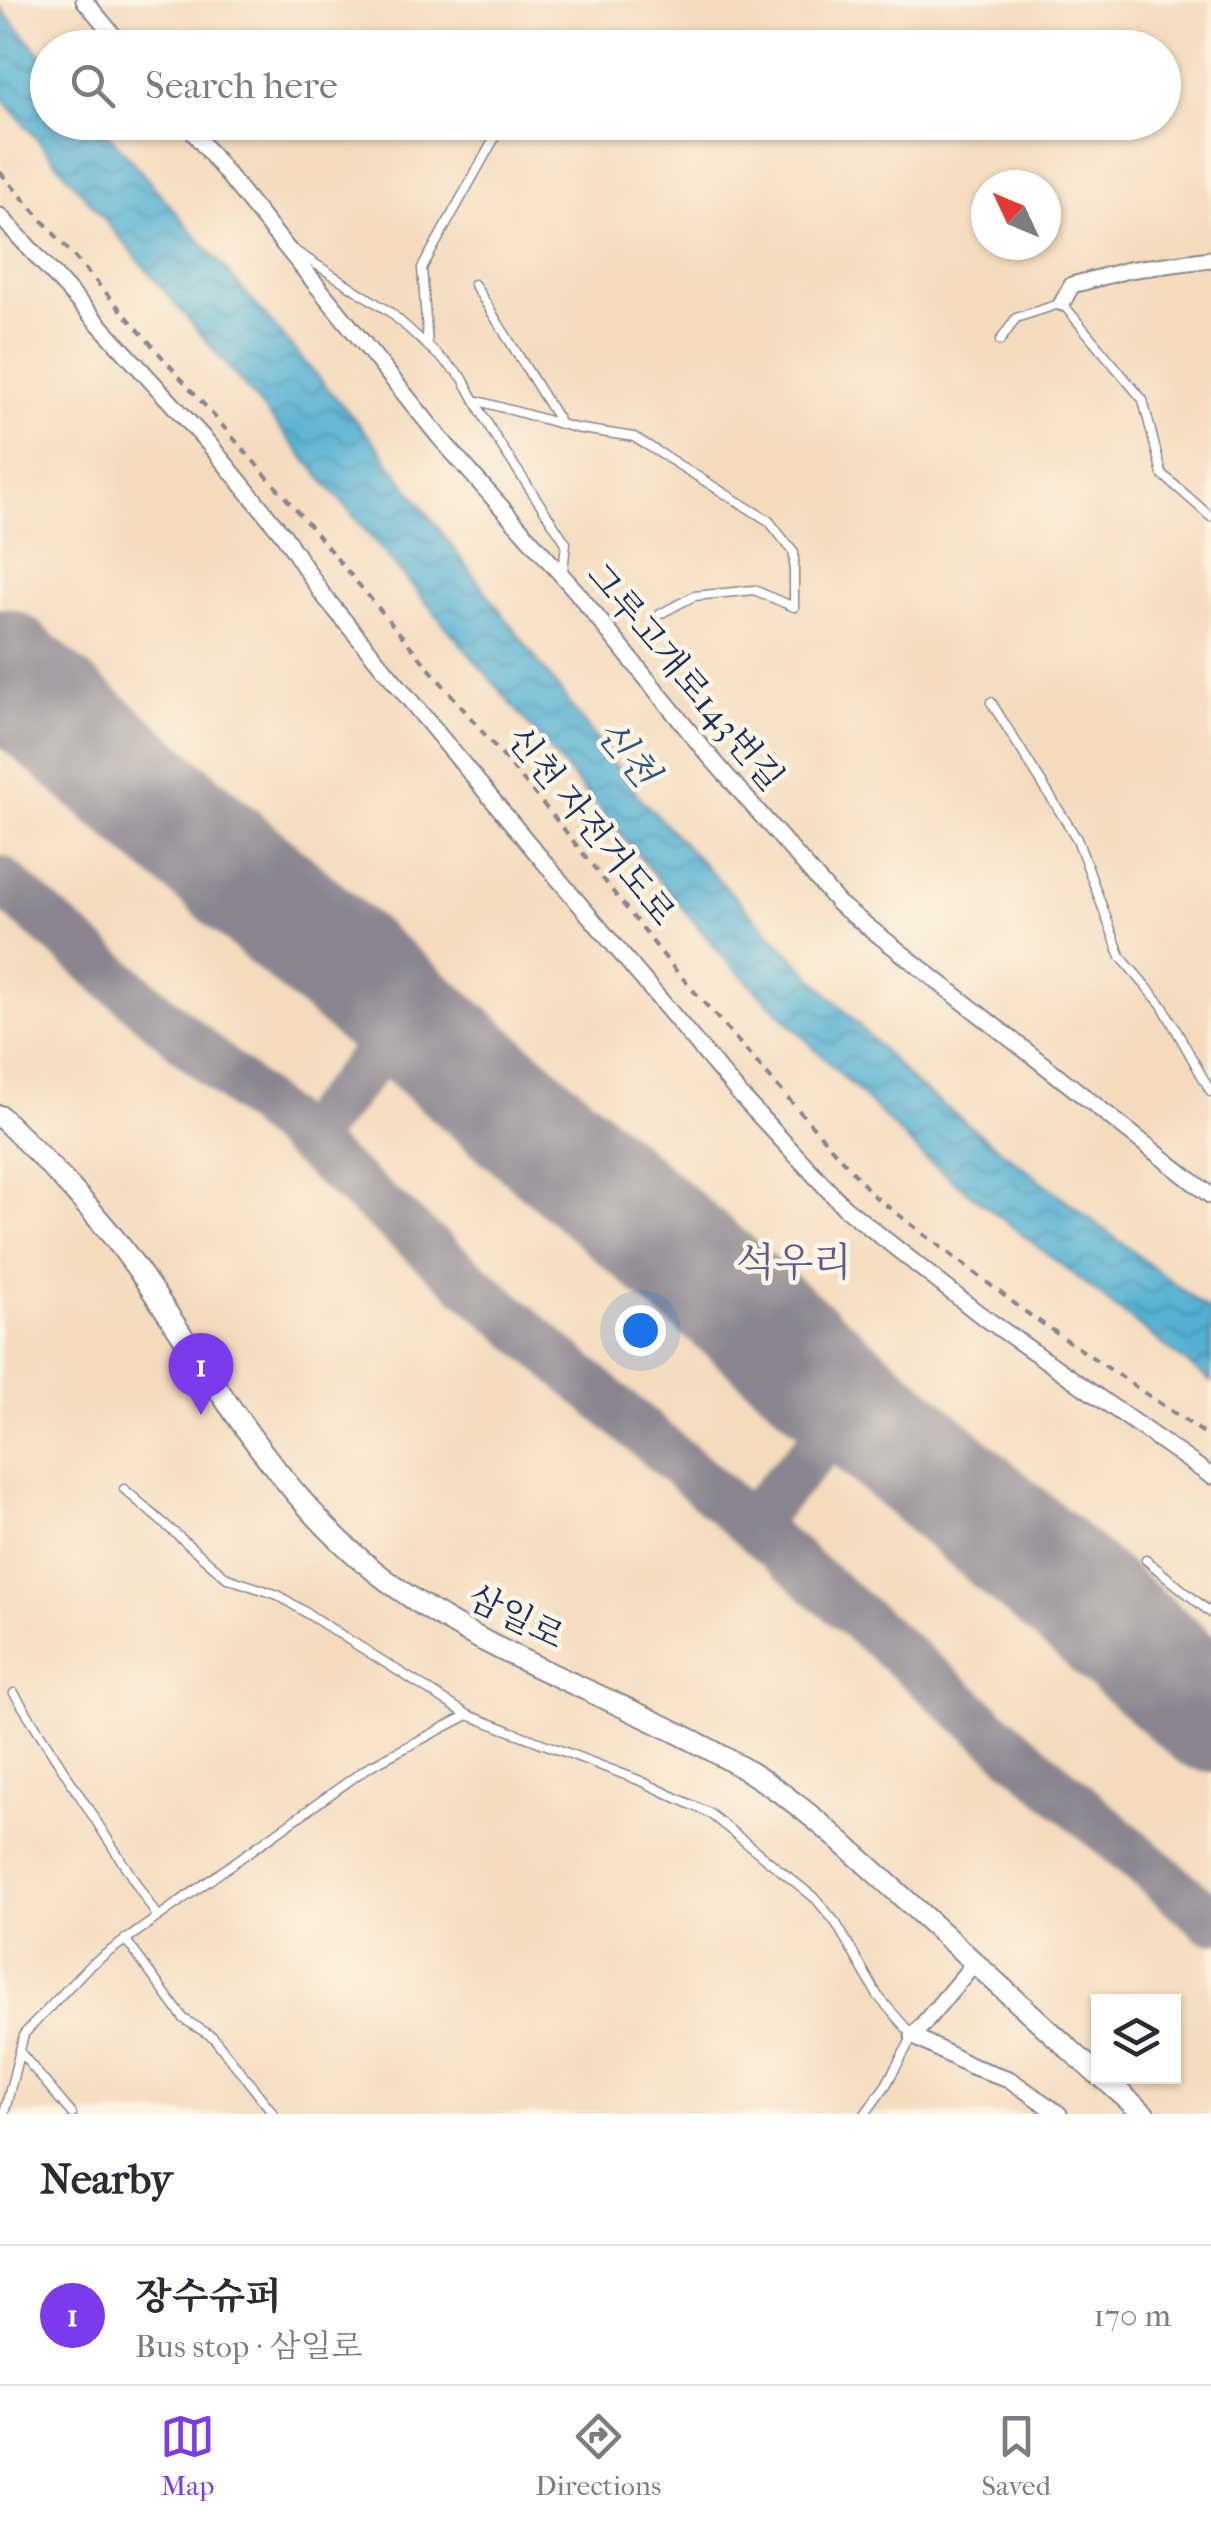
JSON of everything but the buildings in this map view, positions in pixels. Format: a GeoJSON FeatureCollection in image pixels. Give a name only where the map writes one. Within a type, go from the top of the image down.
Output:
{"type":"FeatureCollection","features":[{"type":"Feature","properties":{"kind":"main road","name":"삼일로"},"geometry":{"type":"LineString","coordinates":[[0,1116],[48,1163],[134,1264],[242,1428],[304,1503],[351,1551],[432,1612],[752,1773],[832,1832],[1091,2068]]}},
{"type":"Feature","properties":{"kind":"main road","name":"삼일로"},"geometry":{"type":"LineString","coordinates":[[1109,2084],[1144,2114]]}},
{"type":"Feature","properties":{"kind":"street"},"geometry":{"type":"LineString","coordinates":[[84,0],[109,30]]}},
{"type":"Feature","properties":{"kind":"street","name":"그루고개로143번길"},"geometry":{"type":"LineString","coordinates":[[199,140],[440,438],[839,904],[1211,1196]]}},
{"type":"Feature","properties":{"kind":"street"},"geometry":{"type":"LineString","coordinates":[[0,216],[209,444],[284,536],[323,594],[538,856],[741,1096],[844,1207],[978,1312],[1211,1476]]}},
{"type":"Feature","properties":{"kind":"street"},"geometry":{"type":"LineString","coordinates":[[1062,303],[1072,285],[1128,270],[1211,259]]}},
{"type":"Feature","properties":{"kind":"street"},"geometry":{"type":"LineString","coordinates":[[976,1961],[913,2036],[971,2066],[1009,2079],[1053,2112]]}},
{"type":"Feature","properties":{"kind":"lane"},"geometry":{"type":"LineString","coordinates":[[428,346],[422,268],[493,140]]}},
{"type":"Feature","properties":{"kind":"lane"},"geometry":{"type":"LineString","coordinates":[[278,240],[390,312],[462,377],[566,543],[562,576]]}},
{"type":"Feature","properties":{"kind":"lane"},"geometry":{"type":"LineString","coordinates":[[474,284],[561,424]]}},
{"type":"Feature","properties":{"kind":"lane"},"geometry":{"type":"LineString","coordinates":[[1000,341],[1016,318],[1062,303],[1143,400],[1162,474],[1211,517]]}},
{"type":"Feature","properties":{"kind":"lane"},"geometry":{"type":"LineString","coordinates":[[475,400],[561,424],[634,437],[769,521],[794,553],[794,607],[754,590],[694,596],[660,614]]}},
{"type":"Feature","properties":{"kind":"lane"},"geometry":{"type":"LineString","coordinates":[[990,702],[1077,839],[1122,957],[1162,1004],[1211,1092]]}},
{"type":"Feature","properties":{"kind":"lane"},"geometry":{"type":"LineString","coordinates":[[124,1489],[227,1578],[278,1595],[468,1714],[640,1781],[709,1814],[816,1899],[836,1923],[878,1996],[913,2036],[886,2085],[864,2114]]}},
{"type":"Feature","properties":{"kind":"lane"},"geometry":{"type":"LineString","coordinates":[[1146,1560],[1211,1612]]}},
{"type":"Feature","properties":{"kind":"lane"},"geometry":{"type":"LineString","coordinates":[[14,1693],[157,1916]]}},
{"type":"Feature","properties":{"kind":"lane"},"geometry":{"type":"LineString","coordinates":[[4,2114],[24,2034],[88,1966],[370,1766],[468,1714]]}},
{"type":"Feature","properties":{"kind":"lane"},"geometry":{"type":"LineString","coordinates":[[125,1939],[184,2019],[213,2037],[274,2114]]}},
{"type":"Feature","properties":{"kind":"lane"},"geometry":{"type":"LineString","coordinates":[[20,2052],[72,2114]]}},
{"type":"Feature","properties":{"kind":"path","name":"신천 자전거도로"},"geometry":{"type":"LineString","coordinates":[[0,172],[292,504],[560,823],[671,965],[874,1196],[1028,1313],[1211,1438]]}},
{"type":"Feature","properties":{"kind":"water"},"geometry":{"type":"Polygon","coordinates":[[[0,7],[30,42],[30,131],[0,95],[0,7]]]}},
{"type":"Feature","properties":{"kind":"water"},"geometry":{"type":"Polygon","coordinates":[[[38,140],[114,140],[374,442],[640,798],[914,1083],[1211,1312],[1211,1382],[927,1160],[727,961],[38,140]]]}},
{"type":"Feature","properties":{"kind":"taxiway"},"geometry":{"type":"LineString","coordinates":[[0,880],[1211,1920]]}},
{"type":"Feature","properties":{"kind":"taxiway"},"geometry":{"type":"LineString","coordinates":[[304,1141],[406,1018]]}},
{"type":"Feature","properties":{"kind":"taxiway"},"geometry":{"type":"LineString","coordinates":[[750,1523],[855,1406]]}},
{"type":"Feature","properties":{"kind":"runway"},"geometry":{"type":"LineString","coordinates":[[0,668],[1211,1712]]}},
{"type":"Feature","properties":{"kind":"place","name":"장수슈퍼"},"geometry":{"type":"Point","coordinates":[201,1415]}},
{"type":"Feature","properties":{"kind":"district","name":"석우리"},"geometry":{"type":"Point","coordinates":[794,1263]}},
{"type":"Feature","properties":{"kind":"water label","name":"신천"},"geometry":{"type":"Point","coordinates":[627,753]}}]}
